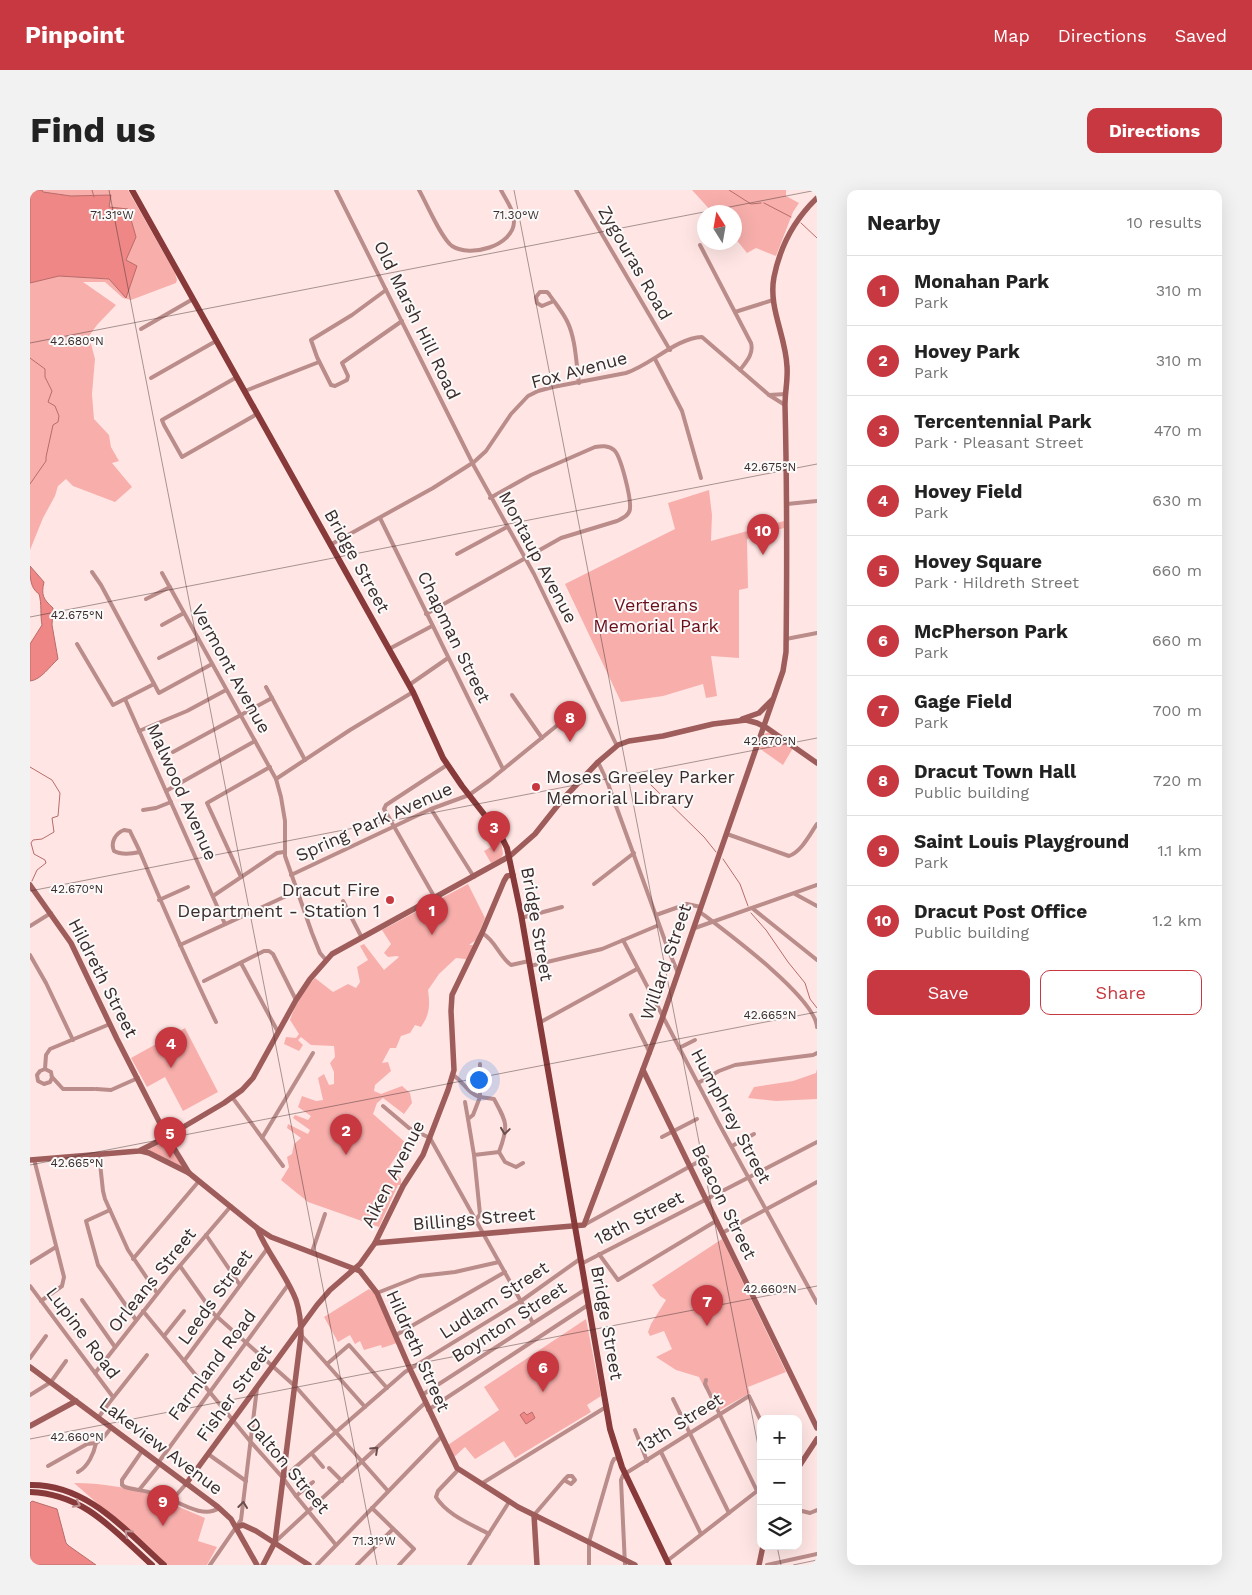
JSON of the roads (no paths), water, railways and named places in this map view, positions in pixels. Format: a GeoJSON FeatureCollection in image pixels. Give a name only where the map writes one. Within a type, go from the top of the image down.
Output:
{"type":"FeatureCollection","features":[{"type":"Feature","properties":{"kind":"main road","name":"Bridge Street"},"geometry":{"type":"LineString","coordinates":[[132,190],[413,692],[447,765],[501,836],[510,856],[606,1407],[619,1458],[668,1563]]}},
{"type":"Feature","properties":{"kind":"main road"},"geometry":{"type":"LineString","coordinates":[[30,1485],[60,1488],[87,1499],[164,1565]]}},
{"type":"Feature","properties":{"kind":"main road"},"geometry":{"type":"LineString","coordinates":[[30,1492],[45,1493],[64,1498],[89,1510],[101,1518],[152,1565]]}},
{"type":"Feature","properties":{"kind":"street","name":"Old Marsh Hill Road"},"geometry":{"type":"LineString","coordinates":[[336,190],[472,463]]}},
{"type":"Feature","properties":{"kind":"street"},"geometry":{"type":"LineString","coordinates":[[419,190],[447,241],[457,248],[468,251],[500,244],[512,232],[514,224],[513,215],[501,190]]}},
{"type":"Feature","properties":{"kind":"street","name":"Zygouras Road"},"geometry":{"type":"LineString","coordinates":[[576,190],[670,350]]}},
{"type":"Feature","properties":{"kind":"street","name":"Willard Street"},"geometry":{"type":"LineString","coordinates":[[584,1225],[650,1053],[695,928],[783,671],[786,639],[788,504],[785,405],[787,361],[773,300],[774,278],[786,242],[798,220],[817,198]]}},
{"type":"Feature","properties":{"kind":"street"},"geometry":{"type":"LineString","coordinates":[[703,250],[753,348],[750,357],[740,370]]}},
{"type":"Feature","properties":{"kind":"street"},"geometry":{"type":"LineString","coordinates":[[386,290],[310,340],[331,385],[335,386],[347,380],[348,376],[342,363],[402,321]]}},
{"type":"Feature","properties":{"kind":"street"},"geometry":{"type":"LineString","coordinates":[[554,301],[542,306],[537,303],[536,296],[539,292],[545,291],[554,301],[567,320],[571,332],[579,383]]}},
{"type":"Feature","properties":{"kind":"street"},"geometry":{"type":"LineString","coordinates":[[141,329],[193,299]]}},
{"type":"Feature","properties":{"kind":"street"},"geometry":{"type":"LineString","coordinates":[[735,312],[773,300]]}},
{"type":"Feature","properties":{"kind":"street","name":"Fox Avenue"},"geometry":{"type":"LineString","coordinates":[[330,545],[433,488],[472,463],[486,451],[511,414],[528,396],[553,387],[636,370],[695,338],[702,337],[769,395],[785,405]]}},
{"type":"Feature","properties":{"kind":"street"},"geometry":{"type":"LineString","coordinates":[[151,378],[217,341]]}},
{"type":"Feature","properties":{"kind":"street"},"geometry":{"type":"LineString","coordinates":[[655,359],[682,411],[701,478]]}},
{"type":"Feature","properties":{"kind":"street"},"geometry":{"type":"LineString","coordinates":[[244,391],[319,362]]}},
{"type":"Feature","properties":{"kind":"street"},"geometry":{"type":"LineString","coordinates":[[237,377],[162,420],[182,457],[257,414]]}},
{"type":"Feature","properties":{"kind":"street"},"geometry":{"type":"LineString","coordinates":[[769,395],[786,394]]}},
{"type":"Feature","properties":{"kind":"street"},"geometry":{"type":"LineString","coordinates":[[426,614],[561,538],[625,517],[631,510],[630,497],[618,456],[614,450],[604,446],[595,447],[531,475],[490,498]]}},
{"type":"Feature","properties":{"kind":"street","name":"Montaup Avenue"},"geometry":{"type":"LineString","coordinates":[[472,463],[555,617],[616,746]]}},
{"type":"Feature","properties":{"kind":"street"},"geometry":{"type":"LineString","coordinates":[[788,504],[817,501]]}},
{"type":"Feature","properties":{"kind":"street","name":"Chapman Street"},"geometry":{"type":"LineString","coordinates":[[380,518],[503,769]]}},
{"type":"Feature","properties":{"kind":"street"},"geometry":{"type":"LineString","coordinates":[[457,554],[507,527]]}},
{"type":"Feature","properties":{"kind":"street"},"geometry":{"type":"LineString","coordinates":[[92,572],[159,694],[212,664]]}},
{"type":"Feature","properties":{"kind":"street","name":"Vermont Avenue"},"geometry":{"type":"LineString","coordinates":[[162,573],[276,779],[285,821],[284,852],[320,953],[326,960]]}},
{"type":"Feature","properties":{"kind":"street"},"geometry":{"type":"LineString","coordinates":[[146,599],[170,587]]}},
{"type":"Feature","properties":{"kind":"street"},"geometry":{"type":"LineString","coordinates":[[162,625],[184,613]]}},
{"type":"Feature","properties":{"kind":"street"},"geometry":{"type":"LineString","coordinates":[[389,649],[432,626]]}},
{"type":"Feature","properties":{"kind":"street"},"geometry":{"type":"LineString","coordinates":[[786,639],[817,633]]}},
{"type":"Feature","properties":{"kind":"street"},"geometry":{"type":"LineString","coordinates":[[159,658],[198,638]]}},
{"type":"Feature","properties":{"kind":"street"},"geometry":{"type":"LineString","coordinates":[[77,644],[113,705],[154,684]]}},
{"type":"Feature","properties":{"kind":"street"},"geometry":{"type":"LineString","coordinates":[[409,685],[448,658]]}},
{"type":"Feature","properties":{"kind":"street"},"geometry":{"type":"LineString","coordinates":[[266,687],[305,760]]}},
{"type":"Feature","properties":{"kind":"street"},"geometry":{"type":"LineString","coordinates":[[139,731],[187,711],[226,690]]}},
{"type":"Feature","properties":{"kind":"street"},"geometry":{"type":"LineString","coordinates":[[276,779],[413,692]]}},
{"type":"Feature","properties":{"kind":"street"},"geometry":{"type":"LineString","coordinates":[[512,695],[542,738]]}},
{"type":"Feature","properties":{"kind":"street"},"geometry":{"type":"LineString","coordinates":[[173,752],[272,698]]}},
{"type":"Feature","properties":{"kind":"street","name":"Malwood Avenue"},"geometry":{"type":"LineString","coordinates":[[125,699],[225,924]]}},
{"type":"Feature","properties":{"kind":"street"},"geometry":{"type":"LineString","coordinates":[[139,1151],[167,1137],[232,1098],[254,1078],[296,1000],[310,978],[332,954],[510,856],[535,834],[562,800],[616,746],[629,740],[663,736],[739,720],[759,713],[774,699]]}},
{"type":"Feature","properties":{"kind":"street","name":"Spring Park Avenue"},"geometry":{"type":"LineString","coordinates":[[291,875],[431,809],[469,795],[565,719]]}},
{"type":"Feature","properties":{"kind":"street"},"geometry":{"type":"LineString","coordinates":[[739,720],[753,721],[764,726],[817,763]]}},
{"type":"Feature","properties":{"kind":"street"},"geometry":{"type":"LineString","coordinates":[[166,791],[255,741]]}},
{"type":"Feature","properties":{"kind":"street"},"geometry":{"type":"LineString","coordinates":[[598,762],[608,781],[678,973]]}},
{"type":"Feature","properties":{"kind":"street"},"geometry":{"type":"LineString","coordinates":[[435,898],[384,809],[397,797],[447,765]]}},
{"type":"Feature","properties":{"kind":"street"},"geometry":{"type":"LineString","coordinates":[[241,877],[207,803],[270,768]]}},
{"type":"Feature","properties":{"kind":"street"},"geometry":{"type":"LineString","coordinates":[[143,810],[156,808],[171,802]]}},
{"type":"Feature","properties":{"kind":"street"},"geometry":{"type":"LineString","coordinates":[[431,809],[474,877]]}},
{"type":"Feature","properties":{"kind":"street"},"geometry":{"type":"LineString","coordinates":[[727,834],[789,856],[801,846],[817,824]]}},
{"type":"Feature","properties":{"kind":"street"},"geometry":{"type":"LineString","coordinates":[[140,852],[125,854],[114,851],[112,847],[116,836],[124,830],[130,831],[140,852],[159,900],[216,1022]]}},
{"type":"Feature","properties":{"kind":"street"},"geometry":{"type":"LineString","coordinates":[[213,896],[277,853],[284,852]]}},
{"type":"Feature","properties":{"kind":"street"},"geometry":{"type":"LineString","coordinates":[[594,884],[634,853]]}},
{"type":"Feature","properties":{"kind":"street","name":"Aiken Avenue"},"geometry":{"type":"LineString","coordinates":[[301,1328],[330,1290],[356,1269],[376,1243],[403,1186],[423,1155],[453,1075],[454,1052],[450,1011],[452,995],[482,933],[504,881],[507,876],[513,875]]}},
{"type":"Feature","properties":{"kind":"street","name":"Hildreth Street"},"geometry":{"type":"LineString","coordinates":[[30,885],[71,943],[167,1137],[189,1174],[271,1237],[356,1269],[377,1293],[449,1456],[458,1470],[509,1502],[625,1562],[635,1565]]}},
{"type":"Feature","properties":{"kind":"street"},"geometry":{"type":"LineString","coordinates":[[695,928],[817,885]]}},
{"type":"Feature","properties":{"kind":"street"},"geometry":{"type":"LineString","coordinates":[[159,900],[188,887]]}},
{"type":"Feature","properties":{"kind":"street"},"geometry":{"type":"LineString","coordinates":[[180,945],[297,891]]}},
{"type":"Feature","properties":{"kind":"street"},"geometry":{"type":"LineString","coordinates":[[795,894],[817,906]]}},
{"type":"Feature","properties":{"kind":"street"},"geometry":{"type":"LineString","coordinates":[[343,901],[362,938]]}},
{"type":"Feature","properties":{"kind":"street"},"geometry":{"type":"LineString","coordinates":[[656,915],[687,904],[701,910],[789,984],[811,1012],[816,1020],[817,1027]]}},
{"type":"Feature","properties":{"kind":"street"},"geometry":{"type":"LineString","coordinates":[[522,918],[562,907]]}},
{"type":"Feature","properties":{"kind":"street"},"geometry":{"type":"LineString","coordinates":[[752,908],[817,960]]}},
{"type":"Feature","properties":{"kind":"street"},"geometry":{"type":"LineString","coordinates":[[30,926],[51,913]]}},
{"type":"Feature","properties":{"kind":"street"},"geometry":{"type":"LineString","coordinates":[[482,933],[488,937],[506,962],[511,965],[576,956],[602,949],[659,925]]}},
{"type":"Feature","properties":{"kind":"street","name":"Humphrey Street"},"geometry":{"type":"LineString","coordinates":[[623,940],[749,1179],[817,1303]]}},
{"type":"Feature","properties":{"kind":"street"},"geometry":{"type":"LineString","coordinates":[[204,981],[269,950],[273,954],[296,1000]]}},
{"type":"Feature","properties":{"kind":"street"},"geometry":{"type":"LineString","coordinates":[[30,955],[46,982],[73,1040]]}},
{"type":"Feature","properties":{"kind":"street"},"geometry":{"type":"LineString","coordinates":[[241,963],[278,1032]]}},
{"type":"Feature","properties":{"kind":"street"},"geometry":{"type":"LineString","coordinates":[[539,1023],[637,969]]}},
{"type":"Feature","properties":{"kind":"street"},"geometry":{"type":"LineString","coordinates":[[631,1015],[650,1053]]}},
{"type":"Feature","properties":{"kind":"street"},"geometry":{"type":"LineString","coordinates":[[46,1069],[46,1055],[50,1049],[110,1024]]}},
{"type":"Feature","properties":{"kind":"street"},"geometry":{"type":"LineString","coordinates":[[679,1048],[695,1040]]}},
{"type":"Feature","properties":{"kind":"street"},"geometry":{"type":"LineString","coordinates":[[262,1138],[313,1053]]}},
{"type":"Feature","properties":{"kind":"street"},"geometry":{"type":"LineString","coordinates":[[698,1083],[735,1064],[816,1054]]}},
{"type":"Feature","properties":{"kind":"street"},"geometry":{"type":"LineString","coordinates":[[468,1119],[473,1115],[480,1097],[480,1064]]}},
{"type":"Feature","properties":{"kind":"street"},"geometry":{"type":"LineString","coordinates":[[46,1069],[38,1073],[37,1078],[39,1082],[48,1084],[52,1077]]}},
{"type":"Feature","properties":{"kind":"street"},"geometry":{"type":"LineString","coordinates":[[46,1069],[50,1071],[52,1077],[63,1089],[111,1090],[138,1078]]}},
{"type":"Feature","properties":{"kind":"street","name":"Beacon Street"},"geometry":{"type":"LineString","coordinates":[[643,1070],[817,1428]]}},
{"type":"Feature","properties":{"kind":"street"},"geometry":{"type":"LineString","coordinates":[[453,1075],[472,1094],[494,1099],[506,1123],[504,1138],[499,1152]]}},
{"type":"Feature","properties":{"kind":"street"},"geometry":{"type":"LineString","coordinates":[[232,1098],[283,1166]]}},
{"type":"Feature","properties":{"kind":"street"},"geometry":{"type":"LineString","coordinates":[[465,1102],[474,1155],[480,1214],[476,1220]]}},
{"type":"Feature","properties":{"kind":"street"},"geometry":{"type":"LineString","coordinates":[[383,1106],[409,1128],[430,1138],[533,1323]]}},
{"type":"Feature","properties":{"kind":"street"},"geometry":{"type":"LineString","coordinates":[[662,1137],[697,1119]]}},
{"type":"Feature","properties":{"kind":"street"},"geometry":{"type":"LineString","coordinates":[[732,1146],[754,1134]]}},
{"type":"Feature","properties":{"kind":"street","name":"18th Street"},"geometry":{"type":"LineString","coordinates":[[581,1261],[600,1254],[749,1179],[817,1142]]}},
{"type":"Feature","properties":{"kind":"street"},"geometry":{"type":"LineString","coordinates":[[41,1301],[63,1284],[56,1247],[32,1160],[139,1151],[149,1153],[189,1174]]}},
{"type":"Feature","properties":{"kind":"street"},"geometry":{"type":"LineString","coordinates":[[474,1155],[499,1152]]}},
{"type":"Feature","properties":{"kind":"street"},"geometry":{"type":"LineString","coordinates":[[499,1152],[505,1162],[516,1167],[523,1163]]}},
{"type":"Feature","properties":{"kind":"street"},"geometry":{"type":"LineString","coordinates":[[99,1154],[103,1194],[133,1259],[157,1293]]}},
{"type":"Feature","properties":{"kind":"street"},"geometry":{"type":"LineString","coordinates":[[574,1226],[584,1225],[707,1157]]}},
{"type":"Feature","properties":{"kind":"street"},"geometry":{"type":"LineString","coordinates":[[133,1259],[199,1181]]}},
{"type":"Feature","properties":{"kind":"street"},"geometry":{"type":"LineString","coordinates":[[722,1233],[817,1182]]}},
{"type":"Feature","properties":{"kind":"street","name":"Orleans Street"},"geometry":{"type":"LineString","coordinates":[[95,1373],[157,1293],[231,1206]]}},
{"type":"Feature","properties":{"kind":"street"},"geometry":{"type":"LineString","coordinates":[[110,1210],[86,1221],[98,1265],[136,1320]]}},
{"type":"Feature","properties":{"kind":"street"},"geometry":{"type":"LineString","coordinates":[[312,1252],[325,1214]]}},
{"type":"Feature","properties":{"kind":"street"},"geometry":{"type":"LineString","coordinates":[[600,1254],[618,1280],[716,1221]]}},
{"type":"Feature","properties":{"kind":"street","name":"Billings Street"},"geometry":{"type":"LineString","coordinates":[[376,1243],[574,1226]]}},
{"type":"Feature","properties":{"kind":"street"},"geometry":{"type":"LineString","coordinates":[[257,1228],[298,1306],[301,1328],[296,1386],[276,1542]]}},
{"type":"Feature","properties":{"kind":"street"},"geometry":{"type":"LineString","coordinates":[[206,1234],[240,1285]]}},
{"type":"Feature","properties":{"kind":"street"},"geometry":{"type":"LineString","coordinates":[[30,1263],[56,1247]]}},
{"type":"Feature","properties":{"kind":"street","name":"Leeds Street"},"geometry":{"type":"LineString","coordinates":[[184,1361],[267,1249]]}},
{"type":"Feature","properties":{"kind":"street","name":"Ludlam Street"},"geometry":{"type":"LineString","coordinates":[[283,1478],[410,1369],[521,1301],[581,1261]]}},
{"type":"Feature","properties":{"kind":"street"},"geometry":{"type":"LineString","coordinates":[[377,1293],[420,1276],[455,1272],[499,1262]]}},
{"type":"Feature","properties":{"kind":"street"},"geometry":{"type":"LineString","coordinates":[[180,1266],[217,1317],[296,1386],[388,1491]]}},
{"type":"Feature","properties":{"kind":"street"},"geometry":{"type":"LineString","coordinates":[[396,1335],[505,1272]]}},
{"type":"Feature","properties":{"kind":"street","name":"Farmland Road"},"geometry":{"type":"LineString","coordinates":[[140,1490],[288,1285]]}},
{"type":"Feature","properties":{"kind":"street","name":"Lupine Road"},"geometry":{"type":"LineString","coordinates":[[30,1286],[113,1397]]}},
{"type":"Feature","properties":{"kind":"street","name":"Boynton Street"},"geometry":{"type":"LineString","coordinates":[[422,1395],[586,1289]]}},
{"type":"Feature","properties":{"kind":"street"},"geometry":{"type":"LineString","coordinates":[[82,1300],[115,1347]]}},
{"type":"Feature","properties":{"kind":"street"},"geometry":{"type":"LineString","coordinates":[[428,1410],[588,1304]]}},
{"type":"Feature","properties":{"kind":"street","name":"Dalton Street"},"geometry":{"type":"LineString","coordinates":[[143,1311],[232,1420],[283,1478],[336,1545]]}},
{"type":"Feature","properties":{"kind":"street"},"geometry":{"type":"LineString","coordinates":[[164,1336],[184,1311]]}},
{"type":"Feature","properties":{"kind":"street","name":"Fisher Street"},"geometry":{"type":"LineString","coordinates":[[172,1500],[186,1484],[301,1328]]}},
{"type":"Feature","properties":{"kind":"street"},"geometry":{"type":"LineString","coordinates":[[301,1335],[365,1407]]}},
{"type":"Feature","properties":{"kind":"street"},"geometry":{"type":"LineString","coordinates":[[30,1358],[46,1336]]}},
{"type":"Feature","properties":{"kind":"street"},"geometry":{"type":"LineString","coordinates":[[327,1364],[348,1345],[387,1388]]}},
{"type":"Feature","properties":{"kind":"street"},"geometry":{"type":"LineString","coordinates":[[98,1418],[148,1355]]}},
{"type":"Feature","properties":{"kind":"street"},"geometry":{"type":"LineString","coordinates":[[30,1395],[51,1382],[66,1361]]}},
{"type":"Feature","properties":{"kind":"street","name":"Lakeview Avenue"},"geometry":{"type":"LineString","coordinates":[[30,1367],[219,1508],[231,1519],[257,1565]]}},
{"type":"Feature","properties":{"kind":"street"},"geometry":{"type":"LineString","coordinates":[[706,1380],[705,1384],[757,1486]]}},
{"type":"Feature","properties":{"kind":"street"},"geometry":{"type":"LineString","coordinates":[[210,1565],[241,1520],[257,1387]]}},
{"type":"Feature","properties":{"kind":"street","name":"13th Street"},"geometry":{"type":"LineString","coordinates":[[625,1473],[647,1461],[748,1396],[758,1415]]}},
{"type":"Feature","properties":{"kind":"street"},"geometry":{"type":"LineString","coordinates":[[673,1399],[729,1513]]}},
{"type":"Feature","properties":{"kind":"street"},"geometry":{"type":"LineString","coordinates":[[30,1426],[76,1401]]}},
{"type":"Feature","properties":{"kind":"street"},"geometry":{"type":"LineString","coordinates":[[263,1565],[276,1542],[425,1403]]}},
{"type":"Feature","properties":{"kind":"street"},"geometry":{"type":"LineString","coordinates":[[481,1484],[606,1407]]}},
{"type":"Feature","properties":{"kind":"street"},"geometry":{"type":"LineString","coordinates":[[48,1466],[87,1444],[96,1443],[111,1428]]}},
{"type":"Feature","properties":{"kind":"street"},"geometry":{"type":"LineString","coordinates":[[635,1430],[647,1461]]}},
{"type":"Feature","properties":{"kind":"street"},"geometry":{"type":"LineString","coordinates":[[317,1565],[441,1437]]}},
{"type":"Feature","properties":{"kind":"street"},"geometry":{"type":"LineString","coordinates":[[802,1462],[817,1439]]}},
{"type":"Feature","properties":{"kind":"street"},"geometry":{"type":"LineString","coordinates":[[78,1472],[84,1468],[95,1449],[96,1443]]}},
{"type":"Feature","properties":{"kind":"street"},"geometry":{"type":"LineString","coordinates":[[142,1451],[122,1480],[122,1485],[159,1495],[202,1511],[213,1512],[219,1508]]}},
{"type":"Feature","properties":{"kind":"street"},"geometry":{"type":"LineString","coordinates":[[661,1452],[702,1534]]}},
{"type":"Feature","properties":{"kind":"street"},"geometry":{"type":"LineString","coordinates":[[208,1454],[246,1481]]}},
{"type":"Feature","properties":{"kind":"street"},"geometry":{"type":"LineString","coordinates":[[312,1454],[323,1467]]}},
{"type":"Feature","properties":{"kind":"street"},"geometry":{"type":"LineString","coordinates":[[589,1565],[589,1542],[593,1534],[612,1463],[619,1458]]}},
{"type":"Feature","properties":{"kind":"street"},"geometry":{"type":"LineString","coordinates":[[329,1468],[342,1481]]}},
{"type":"Feature","properties":{"kind":"street"},"geometry":{"type":"LineString","coordinates":[[458,1470],[438,1491],[436,1497],[439,1502],[456,1515],[489,1534]]}},
{"type":"Feature","properties":{"kind":"street"},"geometry":{"type":"LineString","coordinates":[[625,1473],[620,1480],[625,1562]]}},
{"type":"Feature","properties":{"kind":"street"},"geometry":{"type":"LineString","coordinates":[[537,1565],[534,1515],[564,1480]]}},
{"type":"Feature","properties":{"kind":"street"},"geometry":{"type":"LineString","coordinates":[[296,1496],[313,1482]]}},
{"type":"Feature","properties":{"kind":"street"},"geometry":{"type":"LineString","coordinates":[[668,1563],[757,1492]]}},
{"type":"Feature","properties":{"kind":"street"},"geometry":{"type":"LineString","coordinates":[[469,1565],[509,1502]]}},
{"type":"Feature","properties":{"kind":"street"},"geometry":{"type":"LineString","coordinates":[[372,1508],[414,1549],[399,1565]]}},
{"type":"Feature","properties":{"kind":"street"},"geometry":{"type":"LineString","coordinates":[[802,1511],[810,1513],[817,1510]]}},
{"type":"Feature","properties":{"kind":"street"},"geometry":{"type":"LineString","coordinates":[[236,1527],[243,1525],[276,1542],[309,1565]]}},
{"type":"Feature","properties":{"kind":"street"},"geometry":{"type":"LineString","coordinates":[[357,1565],[393,1529]]}},
{"type":"Feature","properties":{"kind":"street"},"geometry":{"type":"LineString","coordinates":[[759,1565],[762,1550]]}},
{"type":"Feature","properties":{"kind":"street"},"geometry":{"type":"LineString","coordinates":[[767,1565],[817,1554]]}},
{"type":"Feature","properties":{"kind":"waterway"},"geometry":{"type":"LineString","coordinates":[[92,190],[94,197]]}},
{"type":"Feature","properties":{"kind":"waterway"},"geometry":{"type":"LineString","coordinates":[[729,190],[751,204],[761,203]]}},
{"type":"Feature","properties":{"kind":"waterway"},"geometry":{"type":"LineString","coordinates":[[764,203],[791,217]]}},
{"type":"Feature","properties":{"kind":"waterway"},"geometry":{"type":"LineString","coordinates":[[801,223],[817,238]]}},
{"type":"Feature","properties":{"kind":"waterway"},"geometry":{"type":"LineString","coordinates":[[30,358],[45,369],[45,377],[52,391],[48,402],[55,406],[59,416],[58,422],[53,425],[46,461],[30,484]]}},
{"type":"Feature","properties":{"kind":"waterway"},"geometry":{"type":"LineString","coordinates":[[30,767],[52,780],[60,793],[58,816],[52,818],[54,832],[42,839],[33,840],[31,843],[34,854],[45,860],[46,863],[37,870],[32,881]]}},
{"type":"Feature","properties":{"kind":"waterway"},"geometry":{"type":"LineString","coordinates":[[649,783],[704,837],[716,852]]}},
{"type":"Feature","properties":{"kind":"waterway"},"geometry":{"type":"LineString","coordinates":[[723,859],[740,884],[748,906]]}},
{"type":"Feature","properties":{"kind":"waterway"},"geometry":{"type":"LineString","coordinates":[[751,913],[805,983],[810,999],[817,1008]]}},
{"type":"Feature","properties":{"kind":"place","name":"Dracut Post Office"},"geometry":{"type":"Point","coordinates":[763,555]}},
{"type":"Feature","properties":{"kind":"place","name":"Dracut Town Hall"},"geometry":{"type":"Point","coordinates":[570,742]}},
{"type":"Feature","properties":{"kind":"place","name":"Moses Greeley Parker Memorial Library"},"geometry":{"type":"Point","coordinates":[536,787]}},
{"type":"Feature","properties":{"kind":"place","name":"Tercentennial Park"},"geometry":{"type":"Point","coordinates":[494,852]}},
{"type":"Feature","properties":{"kind":"place","name":"Dracut Fire Department - Station 1"},"geometry":{"type":"Point","coordinates":[390,900]}},
{"type":"Feature","properties":{"kind":"place","name":"Monahan Park"},"geometry":{"type":"Point","coordinates":[432,935]}},
{"type":"Feature","properties":{"kind":"place","name":"Hovey Field"},"geometry":{"type":"Point","coordinates":[171,1068]}},
{"type":"Feature","properties":{"kind":"place","name":"Hovey Park"},"geometry":{"type":"Point","coordinates":[346,1155]}},
{"type":"Feature","properties":{"kind":"place","name":"Hovey Square"},"geometry":{"type":"Point","coordinates":[170,1158]}},
{"type":"Feature","properties":{"kind":"place","name":"Gage Field"},"geometry":{"type":"Point","coordinates":[707,1326]}},
{"type":"Feature","properties":{"kind":"place","name":"McPherson Park"},"geometry":{"type":"Point","coordinates":[543,1392]}},
{"type":"Feature","properties":{"kind":"place","name":"Saint Louis Playground"},"geometry":{"type":"Point","coordinates":[163,1526]}},
{"type":"Feature","properties":{"kind":"park label","name":"Verterans Memorial Park"},"geometry":{"type":"Point","coordinates":[656,615]}}]}
